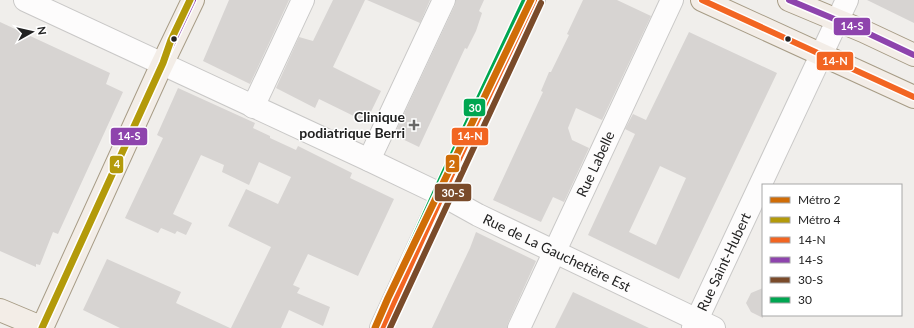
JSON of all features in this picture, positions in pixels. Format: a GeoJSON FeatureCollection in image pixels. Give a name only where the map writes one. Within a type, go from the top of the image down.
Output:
{"type":"FeatureCollection","features":[{"type":"Feature","properties":{"kind":"main road"},"geometry":{"type":"LineString","coordinates":[[0,310],[43,328],[193,0]]}},
{"type":"Feature","properties":{"kind":"main road"},"geometry":{"type":"LineString","coordinates":[[702,0],[914,97]]}},
{"type":"Feature","properties":{"kind":"main road"},"geometry":{"type":"LineString","coordinates":[[789,0],[914,55]]}},
{"type":"Feature","properties":{"kind":"street"},"geometry":{"type":"LineString","coordinates":[[27,1],[41,2],[52,0]]}},
{"type":"Feature","properties":{"kind":"street"},"geometry":{"type":"LineString","coordinates":[[253,107],[303,0]]}},
{"type":"Feature","properties":{"kind":"street"},"geometry":{"type":"LineString","coordinates":[[369,160],[444,0]]}},
{"type":"Feature","properties":{"kind":"street"},"geometry":{"type":"LineString","coordinates":[[381,328],[534,0]]}},
{"type":"Feature","properties":{"kind":"street","name":"Rue Labelle"},"geometry":{"type":"LineString","coordinates":[[519,328],[672,0]]}},
{"type":"Feature","properties":{"kind":"street","name":"Rue Saint-Hubert"},"geometry":{"type":"LineString","coordinates":[[764,184],[848,0]]}},
{"type":"Feature","properties":{"kind":"street","name":"Rue de La Gauchetière Est"},"geometry":{"type":"LineString","coordinates":[[27,1],[163,63],[253,107],[442,195],[478,215],[555,251],[701,325]]}},
{"type":"Feature","properties":{"kind":"street","name":"Rue Saint-Hubert"},"geometry":{"type":"LineString","coordinates":[[701,325],[762,189]]}},
{"type":"Feature","properties":{"kind":"building"},"geometry":{"type":"Polygon","coordinates":[[[229,0],[289,0],[250,84],[203,61],[229,0]]]}},
{"type":"Feature","properties":{"kind":"building"},"geometry":{"type":"Polygon","coordinates":[[[333,0],[365,0],[333,67],[381,91],[366,122],[319,99],[315,108],[276,88],[299,37],[313,41],[333,0]]]}},
{"type":"Feature","properties":{"kind":"building"},"geometry":{"type":"Polygon","coordinates":[[[367,0],[430,0],[420,23],[367,0]]]}},
{"type":"Feature","properties":{"kind":"building"},"geometry":{"type":"Polygon","coordinates":[[[456,0],[484,0],[479,11],[482,13],[476,31],[467,49],[465,48],[419,147],[394,135],[456,0]]]}},
{"type":"Feature","properties":{"kind":"building"},"geometry":{"type":"Polygon","coordinates":[[[583,0],[617,0],[651,16],[602,120],[576,108],[568,128],[572,140],[589,148],[564,202],[553,197],[541,222],[493,200],[543,92],[541,91],[549,72],[551,72],[569,35],[567,34],[583,0]]]}},
{"type":"Feature","properties":{"kind":"building"},"geometry":{"type":"Polygon","coordinates":[[[867,0],[914,0],[914,23],[867,0]]]}},
{"type":"Feature","properties":{"kind":"building"},"geometry":{"type":"Polygon","coordinates":[[[0,22],[110,73],[106,84],[123,92],[58,234],[53,232],[40,265],[36,264],[36,267],[0,251],[0,22]]]}},
{"type":"Feature","properties":{"kind":"building"},"geometry":{"type":"Polygon","coordinates":[[[689,32],[777,73],[679,279],[588,235],[635,134],[625,129],[633,114],[646,120],[689,32]],[[660,166],[629,232],[656,245],[686,178],[660,166]]]}},
{"type":"Feature","properties":{"kind":"building"},"geometry":{"type":"Polygon","coordinates":[[[178,88],[255,123],[253,128],[270,136],[270,138],[296,150],[298,146],[352,173],[350,178],[394,199],[358,276],[308,254],[293,285],[300,288],[297,293],[330,307],[323,326],[289,310],[281,328],[231,328],[271,247],[228,226],[246,189],[278,204],[291,177],[259,162],[249,185],[222,172],[224,165],[201,155],[173,214],[192,223],[186,235],[177,231],[175,234],[161,228],[158,233],[125,218],[163,138],[157,135],[178,88]]]}},
{"type":"Feature","properties":{"kind":"building"},"geometry":{"type":"Polygon","coordinates":[[[476,232],[536,261],[507,328],[432,328],[470,248],[476,232]]]}},
{"type":"Feature","properties":{"kind":"building"},"geometry":{"type":"Polygon","coordinates":[[[107,259],[181,292],[176,303],[230,328],[120,328],[83,310],[107,259]]]}},
{"type":"Feature","properties":{"kind":"building"},"geometry":{"type":"Polygon","coordinates":[[[762,288],[763,318],[751,312],[746,303],[751,293],[762,288]]]}},
{"type":"Feature","properties":{"kind":"building"},"geometry":{"type":"Polygon","coordinates":[[[573,292],[649,328],[555,328],[573,292]]]}},
{"type":"Feature","properties":{"kind":"metro line","name":"4"},"geometry":{"type":"LineString","coordinates":[[42,328],[163,63],[171,40],[190,0]]}},
{"type":"Feature","properties":{"kind":"metro line","name":"2"},"geometry":{"type":"LineString","coordinates":[[375,328],[531,0]]}},
{"type":"Feature","properties":{"kind":"transit line","name":"14-S"},"geometry":{"type":"LineString","coordinates":[[42,328],[157,75],[193,0]]}},
{"type":"Feature","properties":{"kind":"transit line","name":"30"},"geometry":{"type":"LineString","coordinates":[[375,325],[525,0]]}},
{"type":"Feature","properties":{"kind":"transit line","name":"14-N"},"geometry":{"type":"LineString","coordinates":[[382,328],[451,176],[534,0]]}},
{"type":"Feature","properties":{"kind":"transit line","name":"14-N"},"geometry":{"type":"LineString","coordinates":[[702,0],[914,97]]}},
{"type":"Feature","properties":{"kind":"transit line","name":"14-S"},"geometry":{"type":"LineString","coordinates":[[789,0],[863,31],[914,55]]}},
{"type":"Feature","properties":{"kind":"transit line","name":"30-S"},"geometry":{"type":"LineString","coordinates":[[390,328],[541,3]]}},
{"type":"Feature","properties":{"kind":"place","name":"Clinique podiatrique Berri"},"geometry":{"type":"Point","coordinates":[414,125]}}]}
